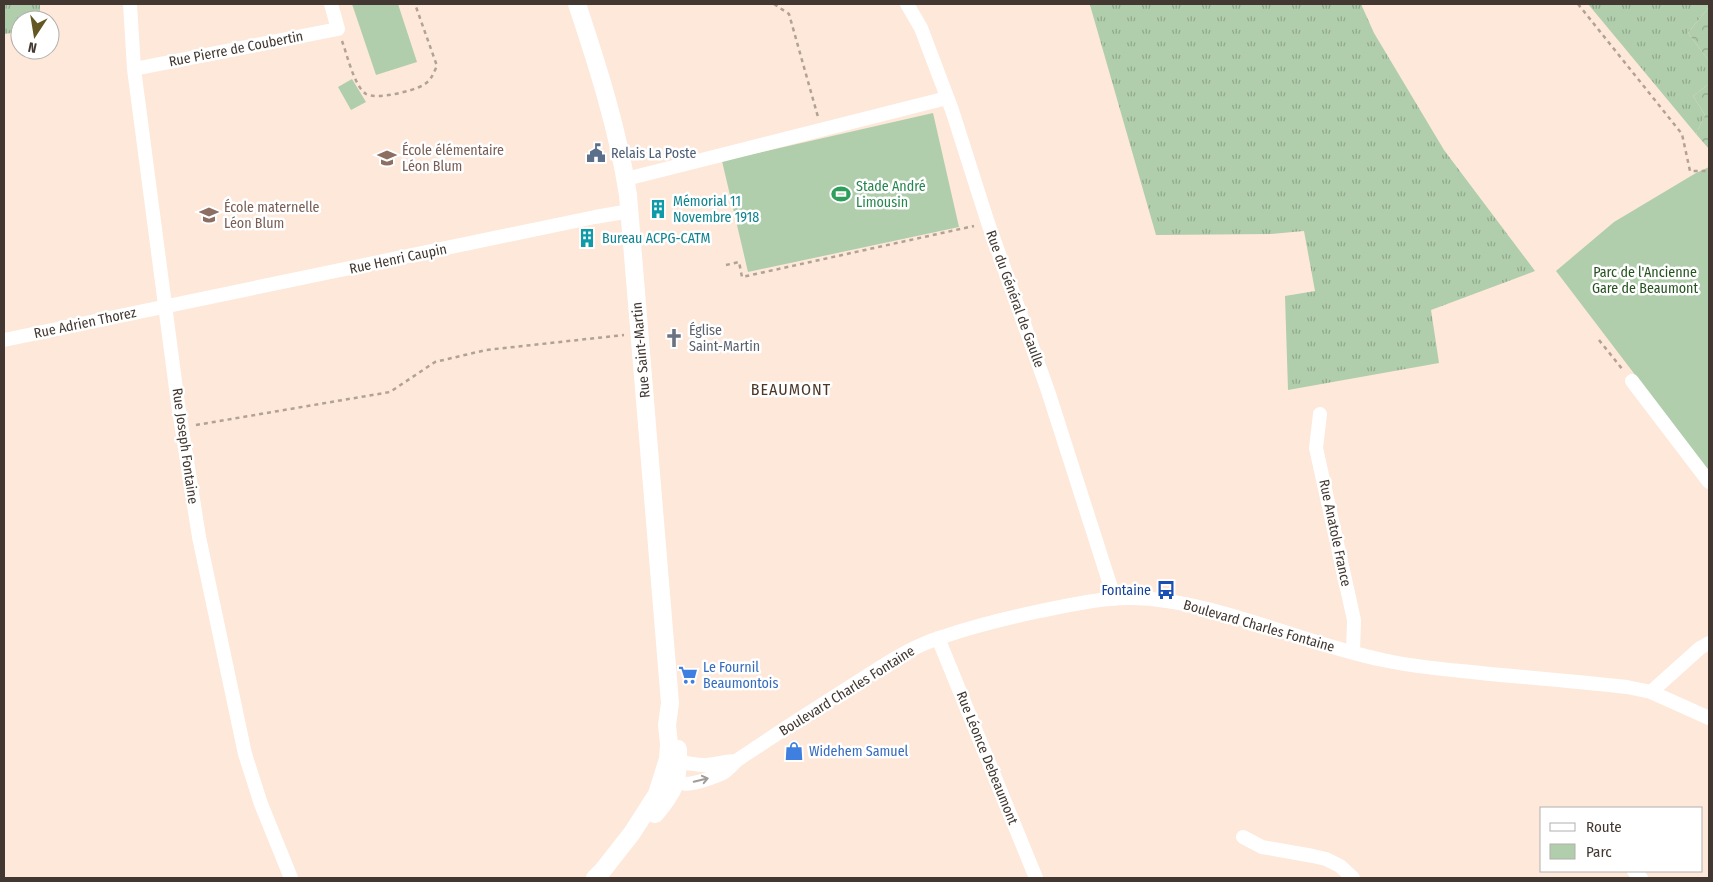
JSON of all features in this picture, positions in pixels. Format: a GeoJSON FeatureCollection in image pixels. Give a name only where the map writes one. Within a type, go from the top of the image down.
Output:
{"type":"FeatureCollection","features":[{"type":"Feature","properties":{"kind":"main road","name":"Rue Saint-Martin"},"geometry":{"type":"LineString","coordinates":[[577,4],[610,110],[626,179],[630,211],[670,703],[667,725],[670,776]]}},
{"type":"Feature","properties":{"kind":"main road","name":"Rue Saint-Martin"},"geometry":{"type":"LineString","coordinates":[[670,703],[678,724],[670,776]]}},
{"type":"Feature","properties":{"kind":"main road"},"geometry":{"type":"LineString","coordinates":[[595,878],[632,833],[670,776]]}},
{"type":"Feature","properties":{"kind":"main road"},"geometry":{"type":"LineString","coordinates":[[608,878],[669,798],[670,776]]}},
{"type":"Feature","properties":{"kind":"street","name":"Rue Joseph Fontaine"},"geometry":{"type":"LineString","coordinates":[[130,4],[134,69],[198,537],[245,754],[260,804],[291,878]]}},
{"type":"Feature","properties":{"kind":"street"},"geometry":{"type":"LineString","coordinates":[[330,4],[338,29]]}},
{"type":"Feature","properties":{"kind":"street","name":"Rue du Général de Gaulle"},"geometry":{"type":"LineString","coordinates":[[907,4],[921,28],[947,98],[988,223],[1048,391],[1114,597]]}},
{"type":"Feature","properties":{"kind":"street","name":"Rue Pierre de Coubertin"},"geometry":{"type":"LineString","coordinates":[[134,69],[338,29]]}},
{"type":"Feature","properties":{"kind":"street"},"geometry":{"type":"LineString","coordinates":[[626,179],[947,98]]}},
{"type":"Feature","properties":{"kind":"street","name":"Rue Henri Caupin"},"geometry":{"type":"LineString","coordinates":[[166,306],[630,211]]}},
{"type":"Feature","properties":{"kind":"street","name":"Rue Adrien Thorez"},"geometry":{"type":"LineString","coordinates":[[4,340],[166,306]]}},
{"type":"Feature","properties":{"kind":"street"},"geometry":{"type":"LineString","coordinates":[[1632,381],[1709,482]]}},
{"type":"Feature","properties":{"kind":"street","name":"Rue Anatole France"},"geometry":{"type":"LineString","coordinates":[[1320,414],[1316,448],[1354,620],[1353,652]]}},
{"type":"Feature","properties":{"kind":"street","name":"Boulevard Charles Fontaine"},"geometry":{"type":"LineString","coordinates":[[670,776],[688,783],[705,780],[725,772],[736,761],[909,650],[938,638],[1025,614],[1114,597],[1164,600],[1199,606],[1353,652],[1415,667],[1627,687],[1651,692],[1709,718]]}},
{"type":"Feature","properties":{"kind":"street","name":"Rue Léonce Debeaumont"},"geometry":{"type":"LineString","coordinates":[[938,638],[1036,878]]}},
{"type":"Feature","properties":{"kind":"street"},"geometry":{"type":"LineString","coordinates":[[1651,692],[1700,648],[1709,643]]}},
{"type":"Feature","properties":{"kind":"street","name":"Boulevard Charles Fontaine"},"geometry":{"type":"LineString","coordinates":[[670,776],[706,765],[736,761]]}},
{"type":"Feature","properties":{"kind":"street"},"geometry":{"type":"LineString","coordinates":[[1243,837],[1262,847],[1326,860],[1340,866],[1353,878]]}},
{"type":"Feature","properties":{"kind":"path"},"geometry":{"type":"LineString","coordinates":[[338,29],[357,84],[366,94],[376,96],[410,91],[424,85],[432,77],[437,66],[415,4]]}},
{"type":"Feature","properties":{"kind":"path"},"geometry":{"type":"LineString","coordinates":[[774,4],[789,14],[822,130]]}},
{"type":"Feature","properties":{"kind":"path"},"geometry":{"type":"LineString","coordinates":[[1578,4],[1682,134],[1690,171],[1709,171]]}},
{"type":"Feature","properties":{"kind":"path"},"geometry":{"type":"LineString","coordinates":[[726,265],[739,262],[742,277],[988,223]]}},
{"type":"Feature","properties":{"kind":"path"},"geometry":{"type":"LineString","coordinates":[[182,428],[390,392],[434,362],[486,350],[640,334]]}},
{"type":"Feature","properties":{"kind":"path"},"geometry":{"type":"LineString","coordinates":[[1599,340],[1632,381]]}},
{"type":"Feature","properties":{"kind":"green space"},"geometry":{"type":"Polygon","coordinates":[[[4,4],[40,4],[40,10],[10,10],[10,33],[4,34],[4,4]]]}},
{"type":"Feature","properties":{"kind":"green space"},"geometry":{"type":"Polygon","coordinates":[[[352,4],[398,4],[417,62],[376,75],[352,4]]]}},
{"type":"Feature","properties":{"kind":"green space"},"geometry":{"type":"Polygon","coordinates":[[[1361,4],[1374,33],[1444,150],[1535,271],[1431,310],[1439,363],[1288,390],[1285,296],[1315,291],[1304,231],[1271,234],[1156,235],[1090,5],[1361,4]]]}},
{"type":"Feature","properties":{"kind":"green space"},"geometry":{"type":"Polygon","coordinates":[[[1588,4],[1709,4],[1709,7],[1688,33],[1709,61],[1709,84],[1693,96],[1705,115],[1696,134],[1588,4]]]}},
{"type":"Feature","properties":{"kind":"green space"},"geometry":{"type":"Polygon","coordinates":[[[1709,7],[1709,61],[1688,33],[1709,7]]]}},
{"type":"Feature","properties":{"kind":"green space"},"geometry":{"type":"Polygon","coordinates":[[[352,79],[366,102],[351,110],[338,87],[352,79]]]}},
{"type":"Feature","properties":{"kind":"green space"},"geometry":{"type":"Polygon","coordinates":[[[1709,84],[1709,149],[1696,134],[1705,115],[1693,96],[1709,84]]]}},
{"type":"Feature","properties":{"kind":"green space","name":"Stade André Limousin"},"geometry":{"type":"Polygon","coordinates":[[[933,113],[959,227],[748,272],[722,161],[933,113]]]}},
{"type":"Feature","properties":{"kind":"green space","name":"Parc de l'Ancienne Gare de Beaumont"},"geometry":{"type":"Polygon","coordinates":[[[1709,167],[1709,472],[1556,271],[1614,222],[1709,167]]]}},
{"type":"Feature","properties":{"kind":"place","name":"Relais La Poste"},"geometry":{"type":"Point","coordinates":[596,153]}},
{"type":"Feature","properties":{"kind":"place","name":"École élémentaire Léon Blum"},"geometry":{"type":"Point","coordinates":[387,158]}},
{"type":"Feature","properties":{"kind":"place","name":"Stade André Limousin"},"geometry":{"type":"Point","coordinates":[841,194]}},
{"type":"Feature","properties":{"kind":"place","name":"Mémorial 11 Novembre 1918"},"geometry":{"type":"Point","coordinates":[658,209]}},
{"type":"Feature","properties":{"kind":"place","name":"École maternelle Léon Blum"},"geometry":{"type":"Point","coordinates":[209,215]}},
{"type":"Feature","properties":{"kind":"place","name":"Bureau ACPG-CATM"},"geometry":{"type":"Point","coordinates":[587,238]}},
{"type":"Feature","properties":{"kind":"place","name":"Église Saint-Martin"},"geometry":{"type":"Point","coordinates":[674,338]}},
{"type":"Feature","properties":{"kind":"place","name":"Fontaine"},"geometry":{"type":"Point","coordinates":[1166,590]}},
{"type":"Feature","properties":{"kind":"place","name":"Le Fournil Beaumontois"},"geometry":{"type":"Point","coordinates":[688,675]}},
{"type":"Feature","properties":{"kind":"place","name":"Widehem Samuel"},"geometry":{"type":"Point","coordinates":[794,751]}},
{"type":"Feature","properties":{"kind":"district","name":"BEAUMONT"},"geometry":{"type":"Point","coordinates":[791,389]}}]}
